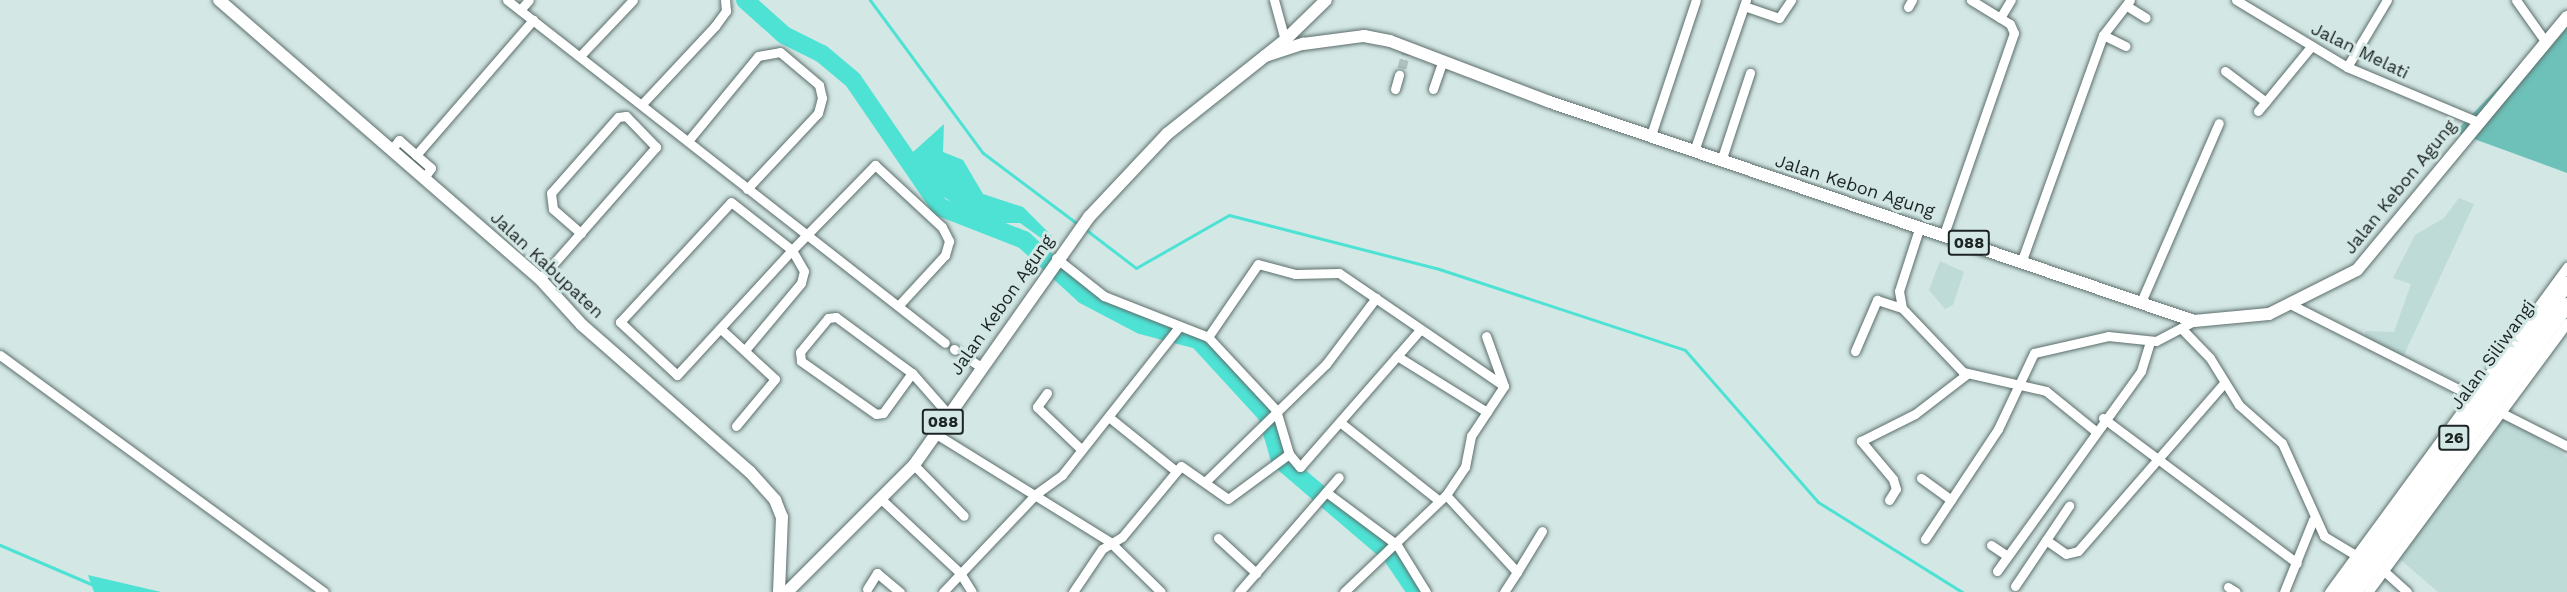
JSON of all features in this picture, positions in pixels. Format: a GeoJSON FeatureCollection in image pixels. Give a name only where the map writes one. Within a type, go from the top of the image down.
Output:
{"type":"FeatureCollection","features":[{"type":"Feature","properties":{"kind":"highway","name":"Jalan Siliwangi"},"geometry":{"type":"LineString","coordinates":[[2340,592],[2567,284]]}},
{"type":"Feature","properties":{"kind":"highway","name":"Jalan Siliwangi"},"geometry":{"type":"LineString","coordinates":[[2355,592],[2567,305]]}},
{"type":"Feature","properties":{"kind":"main road","name":"Jalan Kabupaten"},"geometry":{"type":"LineString","coordinates":[[219,0],[540,279],[582,325],[721,444],[776,500],[785,544],[779,592]]}},
{"type":"Feature","properties":{"kind":"main road"},"geometry":{"type":"LineString","coordinates":[[1287,44],[1326,0]]}},
{"type":"Feature","properties":{"kind":"main road","name":"Jalan Kebon Agung"},"geometry":{"type":"LineString","coordinates":[[787,592],[914,465],[1056,258],[1089,217],[1167,134],[1265,56],[1287,44],[1364,36],[1721,161],[2022,260],[2194,321],[2248,319],[2292,305],[2357,270],[2476,121],[2567,17]]}},
{"type":"Feature","properties":{"kind":"street"},"geometry":{"type":"LineString","coordinates":[[507,0],[642,104],[747,189],[900,304],[945,343]]}},
{"type":"Feature","properties":{"kind":"street"},"geometry":{"type":"LineString","coordinates":[[520,10],[529,0]]}},
{"type":"Feature","properties":{"kind":"street"},"geometry":{"type":"LineString","coordinates":[[580,56],[633,0]]}},
{"type":"Feature","properties":{"kind":"street"},"geometry":{"type":"LineString","coordinates":[[642,104],[716,26],[726,11],[725,0]]}},
{"type":"Feature","properties":{"kind":"street"},"geometry":{"type":"LineString","coordinates":[[1274,0],[1287,44]]}},
{"type":"Feature","properties":{"kind":"street"},"geometry":{"type":"LineString","coordinates":[[1651,135],[1696,0]]}},
{"type":"Feature","properties":{"kind":"street"},"geometry":{"type":"LineString","coordinates":[[1694,151],[1745,3],[1779,18],[1791,0]]}},
{"type":"Feature","properties":{"kind":"street"},"geometry":{"type":"LineString","coordinates":[[1944,234],[2014,33],[2000,18],[1971,0]]}},
{"type":"Feature","properties":{"kind":"street"},"geometry":{"type":"LineString","coordinates":[[2000,18],[2012,0]]}},
{"type":"Feature","properties":{"kind":"street","name":"Jalan Melati"},"geometry":{"type":"LineString","coordinates":[[2236,0],[2310,48],[2347,67],[2476,121]]}},
{"type":"Feature","properties":{"kind":"street"},"geometry":{"type":"LineString","coordinates":[[2347,67],[2386,0]]}},
{"type":"Feature","properties":{"kind":"street"},"geometry":{"type":"LineString","coordinates":[[2516,0],[2545,41]]}},
{"type":"Feature","properties":{"kind":"street"},"geometry":{"type":"LineString","coordinates":[[2022,260],[2103,35],[2128,3],[2146,18]]}},
{"type":"Feature","properties":{"kind":"street"},"geometry":{"type":"LineString","coordinates":[[416,155],[533,20]]}},
{"type":"Feature","properties":{"kind":"street"},"geometry":{"type":"LineString","coordinates":[[2103,35],[2126,46]]}},
{"type":"Feature","properties":{"kind":"street"},"geometry":{"type":"LineString","coordinates":[[2258,111],[2310,48]]}},
{"type":"Feature","properties":{"kind":"street"},"geometry":{"type":"LineString","coordinates":[[688,141],[758,56],[780,52],[819,85],[822,98],[818,113],[747,189]]}},
{"type":"Feature","properties":{"kind":"street"},"geometry":{"type":"LineString","coordinates":[[1433,89],[1442,63]]}},
{"type":"Feature","properties":{"kind":"street"},"geometry":{"type":"LineString","coordinates":[[2225,71],[2266,102]]}},
{"type":"Feature","properties":{"kind":"street"},"geometry":{"type":"LineString","coordinates":[[1395,89],[1400,72]]}},
{"type":"Feature","properties":{"kind":"street"},"geometry":{"type":"LineString","coordinates":[[1721,161],[1750,73]]}},
{"type":"Feature","properties":{"kind":"street"},"geometry":{"type":"LineString","coordinates":[[540,279],[581,233],[656,147],[626,116],[618,117],[551,193],[553,209],[581,233]]}},
{"type":"Feature","properties":{"kind":"street"},"geometry":{"type":"LineString","coordinates":[[2141,302],[2219,123]]}},
{"type":"Feature","properties":{"kind":"street"},"geometry":{"type":"LineString","coordinates":[[391,150],[399,140],[431,168],[424,178]]}},
{"type":"Feature","properties":{"kind":"street"},"geometry":{"type":"LineString","coordinates":[[745,350],[801,283],[804,271],[792,250],[731,202],[620,322],[677,375],[722,330],[792,250],[864,171],[883,168],[949,241],[945,255],[900,304]]}},
{"type":"Feature","properties":{"kind":"street"},"geometry":{"type":"LineString","coordinates":[[1902,308],[1899,291],[1920,226]]}},
{"type":"Feature","properties":{"kind":"street"},"geometry":{"type":"LineString","coordinates":[[1056,258],[1094,290],[1179,328],[1208,337],[1276,410],[1287,455],[1304,467],[1420,330]]}},
{"type":"Feature","properties":{"kind":"street"},"geometry":{"type":"LineString","coordinates":[[1208,337],[1258,264],[1294,274],[1342,274],[1504,386]]}},
{"type":"Feature","properties":{"kind":"street"},"geometry":{"type":"LineString","coordinates":[[2329,592],[2567,267]]}},
{"type":"Feature","properties":{"kind":"street"},"geometry":{"type":"LineString","coordinates":[[1205,482],[1276,410],[1326,364],[1376,298]]}},
{"type":"Feature","properties":{"kind":"street"},"geometry":{"type":"LineString","coordinates":[[1855,351],[1877,300],[1902,308],[1967,374],[2049,392],[2094,430]]}},
{"type":"Feature","properties":{"kind":"street"},"geometry":{"type":"LineString","coordinates":[[2292,305],[2474,397]]}},
{"type":"Feature","properties":{"kind":"street"},"geometry":{"type":"LineString","coordinates":[[912,373],[883,413],[876,414],[801,361],[800,352],[828,318],[836,317],[912,373],[948,414]]}},
{"type":"Feature","properties":{"kind":"street"},"geometry":{"type":"LineString","coordinates":[[1924,539],[1951,500],[2019,384],[2031,357],[2040,351],[2108,336],[2150,342],[2194,321]]}},
{"type":"Feature","properties":{"kind":"street"},"geometry":{"type":"LineString","coordinates":[[2368,592],[2567,323]]}},
{"type":"Feature","properties":{"kind":"street"},"geometry":{"type":"LineString","coordinates":[[943,592],[1036,494],[1062,475],[1110,418],[1179,328]]}},
{"type":"Feature","properties":{"kind":"street"},"geometry":{"type":"LineString","coordinates":[[2181,328],[2205,352],[2239,405],[2282,443],[2313,519],[2324,536],[2356,555]]}},
{"type":"Feature","properties":{"kind":"street"},"geometry":{"type":"LineString","coordinates":[[722,330],[775,379],[736,426]]}},
{"type":"Feature","properties":{"kind":"street"},"geometry":{"type":"LineString","coordinates":[[1486,336],[1504,386]]}},
{"type":"Feature","properties":{"kind":"street"},"geometry":{"type":"LineString","coordinates":[[1997,571],[2094,430],[2145,365],[2150,342]]}},
{"type":"Feature","properties":{"kind":"street"},"geometry":{"type":"LineString","coordinates":[[0,355],[324,592]]}},
{"type":"Feature","properties":{"kind":"street"},"geometry":{"type":"LineString","coordinates":[[1397,356],[1487,412]]}},
{"type":"Feature","properties":{"kind":"street"},"geometry":{"type":"LineString","coordinates":[[966,357],[981,366]]}},
{"type":"Feature","properties":{"kind":"street"},"geometry":{"type":"LineString","coordinates":[[1889,500],[1896,489],[1893,479],[1861,441],[1923,409],[1967,374]]}},
{"type":"Feature","properties":{"kind":"street"},"geometry":{"type":"LineString","coordinates":[[2046,540],[2066,554],[2078,551],[2224,383]]}},
{"type":"Feature","properties":{"kind":"street"},"geometry":{"type":"LineString","coordinates":[[1344,592],[1398,545],[1460,478],[1467,443],[1504,386]]}},
{"type":"Feature","properties":{"kind":"street"},"geometry":{"type":"LineString","coordinates":[[1047,393],[1038,407],[1081,450]]}},
{"type":"Feature","properties":{"kind":"street"},"geometry":{"type":"LineString","coordinates":[[2502,413],[2567,446]]}},
{"type":"Feature","properties":{"kind":"street"},"geometry":{"type":"LineString","coordinates":[[1110,418],[1176,471]]}},
{"type":"Feature","properties":{"kind":"street"},"geometry":{"type":"LineString","coordinates":[[2103,418],[2297,563]]}},
{"type":"Feature","properties":{"kind":"street"},"geometry":{"type":"LineString","coordinates":[[1341,423],[1442,497],[1516,572]]}},
{"type":"Feature","properties":{"kind":"street"},"geometry":{"type":"LineString","coordinates":[[936,434],[1110,542],[1161,592]]}},
{"type":"Feature","properties":{"kind":"street"},"geometry":{"type":"LineString","coordinates":[[1073,592],[1110,542],[1122,537],[1176,471],[1184,465],[1205,482],[1233,499],[1287,455]]}},
{"type":"Feature","properties":{"kind":"street"},"geometry":{"type":"LineString","coordinates":[[914,465],[964,516]]}},
{"type":"Feature","properties":{"kind":"street"},"geometry":{"type":"LineString","coordinates":[[1239,592],[1339,477]]}},
{"type":"Feature","properties":{"kind":"street"},"geometry":{"type":"LineString","coordinates":[[1921,478],[1951,500]]}},
{"type":"Feature","properties":{"kind":"street"},"geometry":{"type":"LineString","coordinates":[[1326,492],[1398,545],[1426,592]]}},
{"type":"Feature","properties":{"kind":"street"},"geometry":{"type":"LineString","coordinates":[[881,499],[960,573],[972,592]]}},
{"type":"Feature","properties":{"kind":"street"},"geometry":{"type":"LineString","coordinates":[[2015,586],[2069,506]]}},
{"type":"Feature","properties":{"kind":"street"},"geometry":{"type":"LineString","coordinates":[[2284,592],[2313,519]]}},
{"type":"Feature","properties":{"kind":"street"},"geometry":{"type":"LineString","coordinates":[[1504,592],[1542,531]]}},
{"type":"Feature","properties":{"kind":"street"},"geometry":{"type":"LineString","coordinates":[[1218,538],[1256,573]]}},
{"type":"Feature","properties":{"kind":"street"},"geometry":{"type":"LineString","coordinates":[[1991,545],[2006,555]]}},
{"type":"Feature","properties":{"kind":"street"},"geometry":{"type":"LineString","coordinates":[[2384,571],[2407,592]]}},
{"type":"Feature","properties":{"kind":"street"},"geometry":{"type":"LineString","coordinates":[[867,589],[877,573],[900,592]]}},
{"type":"Feature","properties":{"kind":"shaded area"},"geometry":{"type":"Polygon","coordinates":[[[2567,16],[2567,173],[2455,132],[2567,16]]]}},
{"type":"Feature","properties":{"kind":"shaded area"},"geometry":{"type":"Polygon","coordinates":[[[944,124],[943,152],[963,160],[983,194],[1023,207],[1052,236],[1048,243],[1020,223],[998,223],[957,206],[931,188],[912,153],[944,124]]]}},
{"type":"Feature","properties":{"kind":"shaded area"},"geometry":{"type":"Polygon","coordinates":[[[2459,198],[2474,204],[2403,357],[2363,339],[2366,331],[2394,332],[2411,284],[2393,278],[2415,235],[2444,218],[2459,198]]]}},
{"type":"Feature","properties":{"kind":"shaded area"},"geometry":{"type":"Polygon","coordinates":[[[1940,261],[1964,272],[1953,305],[1945,309],[1929,290],[1940,261]]]}},
{"type":"Feature","properties":{"kind":"shaded area"},"geometry":{"type":"Polygon","coordinates":[[[2502,413],[2567,457],[2567,592],[2438,592],[2395,555],[2502,413]]]}},
{"type":"Feature","properties":{"kind":"shaded area"},"geometry":{"type":"Polygon","coordinates":[[[88,575],[161,592],[94,592],[88,575]]]}},
{"type":"Feature","properties":{"kind":"waterway"},"geometry":{"type":"LineString","coordinates":[[745,0],[784,35],[822,54],[853,80],[940,207],[1024,240],[1084,295],[1141,325],[1198,340],[1267,415],[1280,460],[1383,548]]}},
{"type":"Feature","properties":{"kind":"waterway"},"geometry":{"type":"LineString","coordinates":[[870,0],[983,153],[1079,225]]}},
{"type":"Feature","properties":{"kind":"waterway"},"geometry":{"type":"LineString","coordinates":[[1085,229],[1136,268],[1229,215],[1436,268],[1685,350],[1818,502],[1962,592]]}},
{"type":"Feature","properties":{"kind":"waterway"},"geometry":{"type":"LineString","coordinates":[[0,545],[91,584]]}},
{"type":"Feature","properties":{"kind":"waterway"},"geometry":{"type":"LineString","coordinates":[[1394,559],[1416,592]]}},
{"type":"Feature","properties":{"kind":"tunnel"},"geometry":{"type":"LineString","coordinates":[[1402,68],[1406,52]]}}]}
